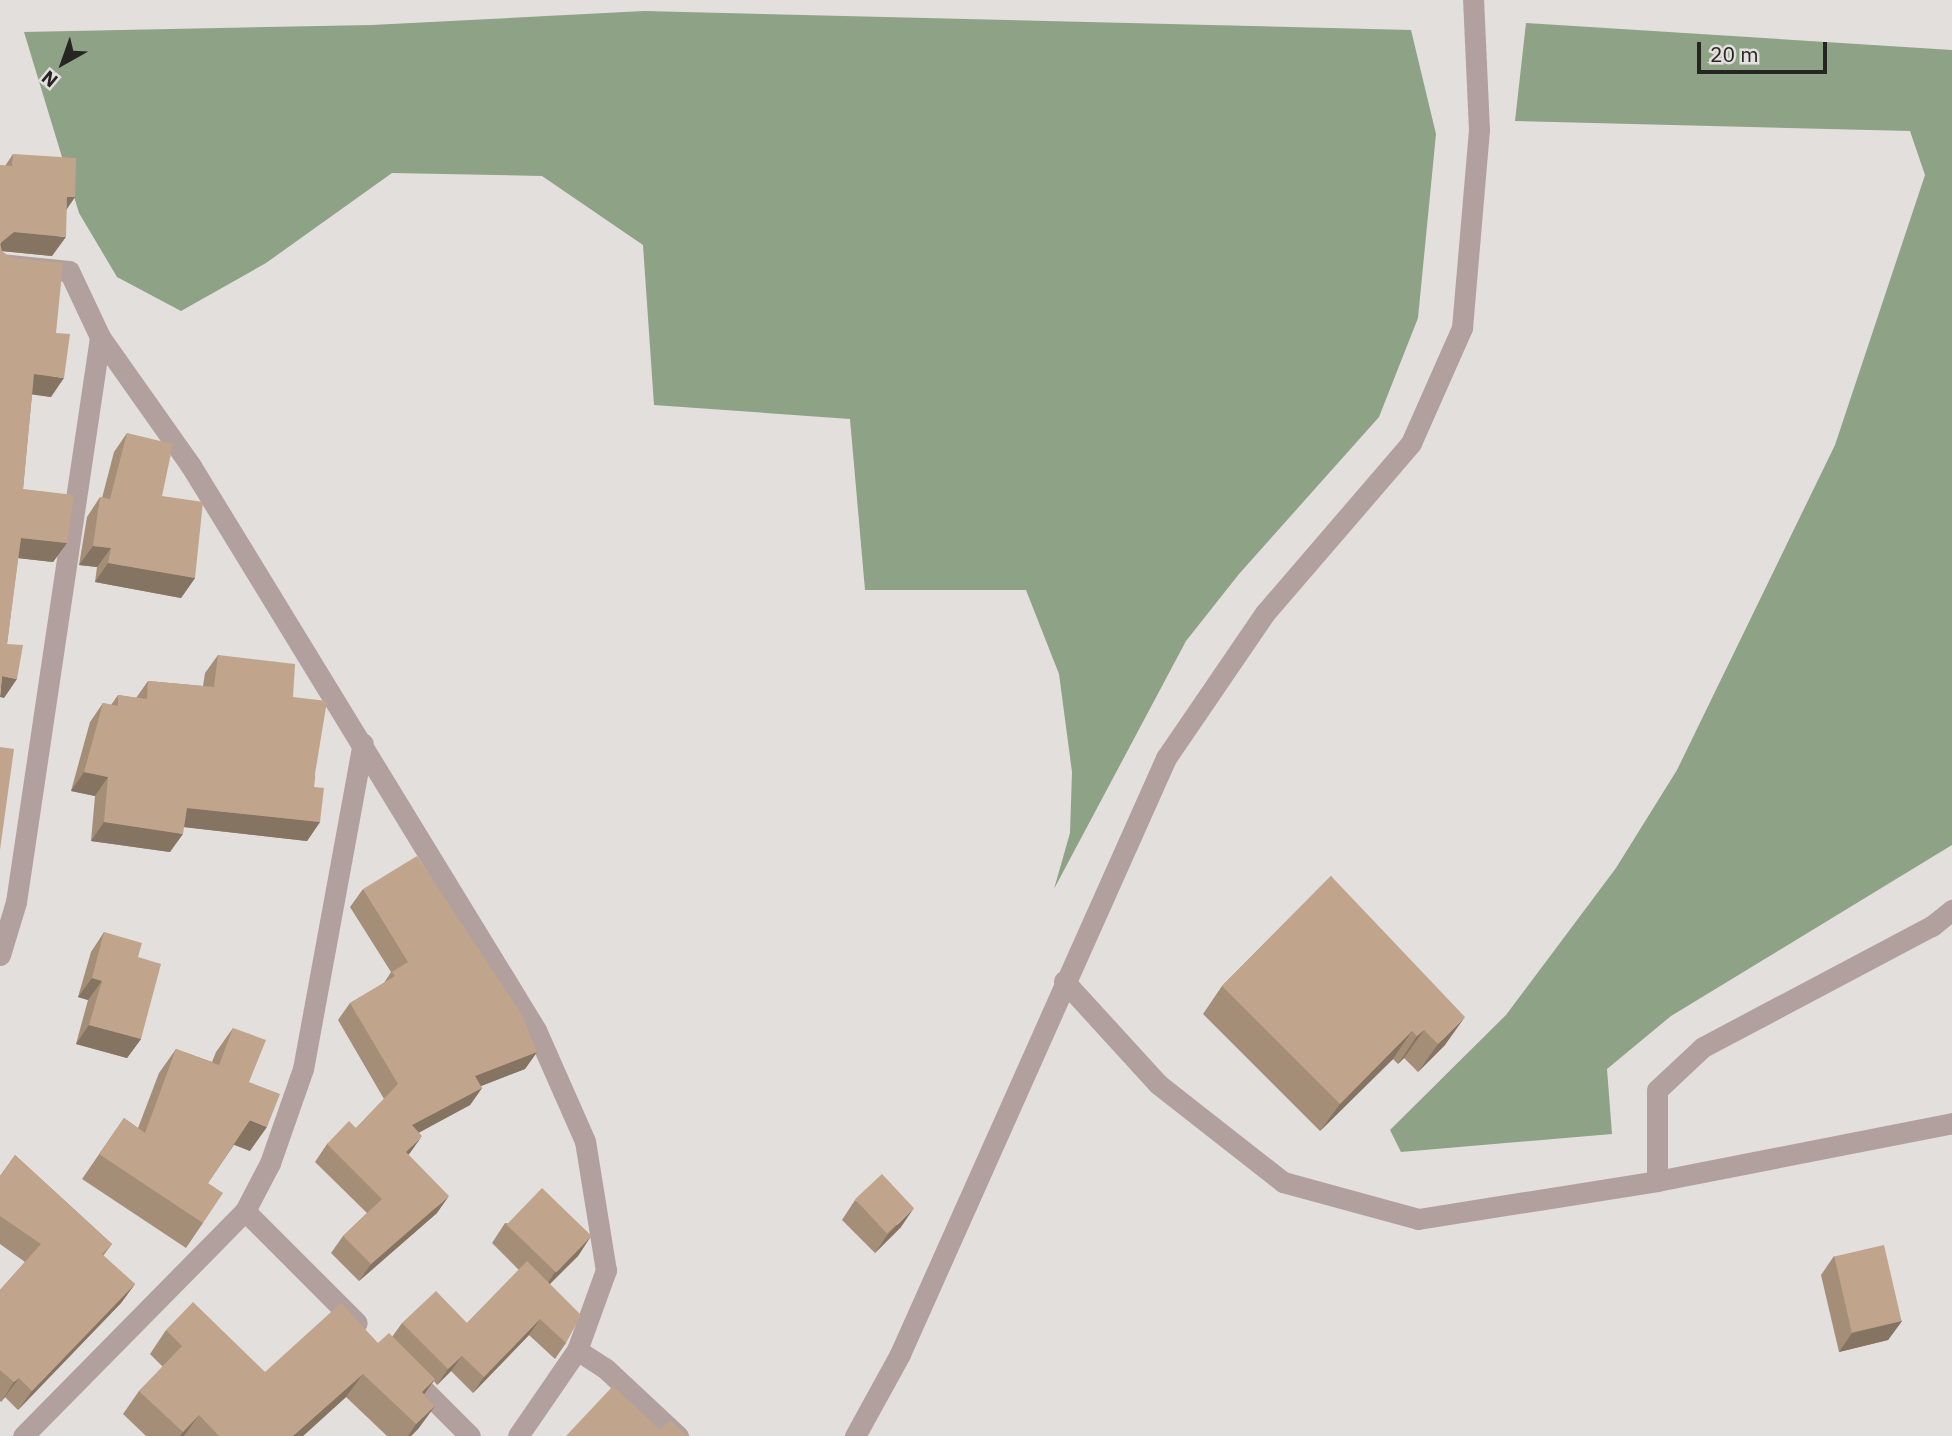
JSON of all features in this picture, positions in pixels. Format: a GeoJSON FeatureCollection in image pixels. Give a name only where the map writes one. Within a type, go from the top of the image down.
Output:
{"type":"FeatureCollection","features":[{"type":"Feature","properties":{"kind":"street"},"geometry":{"type":"LineString","coordinates":[[855,1436],[900,1354],[1064,981],[1166,758],[1265,613],[1411,443],[1462,328],[1479,130],[1473,58],[1473,0]]}},
{"type":"Feature","properties":{"kind":"street"},"geometry":{"type":"LineString","coordinates":[[0,264],[69,271],[100,337],[191,466],[363,743],[536,1030],[585,1141],[606,1270],[577,1350],[518,1436]]}},
{"type":"Feature","properties":{"kind":"street"},"geometry":{"type":"LineString","coordinates":[[0,955],[16,902],[100,337]]}},
{"type":"Feature","properties":{"kind":"street"},"geometry":{"type":"LineString","coordinates":[[23,1436],[245,1211],[270,1163],[303,1069],[363,743]]}},
{"type":"Feature","properties":{"kind":"street"},"geometry":{"type":"LineString","coordinates":[[1657,1181],[1657,1090],[1703,1047],[1932,926],[1952,910]]}},
{"type":"Feature","properties":{"kind":"street"},"geometry":{"type":"LineString","coordinates":[[1064,981],[1158,1084],[1283,1182],[1418,1219],[1657,1181],[1952,1123]]}},
{"type":"Feature","properties":{"kind":"street"},"geometry":{"type":"LineString","coordinates":[[245,1211],[372,1338]]}},
{"type":"Feature","properties":{"kind":"street"},"geometry":{"type":"LineString","coordinates":[[577,1350],[605,1368],[678,1436]]}},
{"type":"Feature","properties":{"kind":"street"},"geometry":{"type":"LineString","coordinates":[[391,1358],[470,1436]]}},
{"type":"Feature","properties":{"kind":"green space"},"geometry":{"type":"Polygon","coordinates":[[[644,11],[1411,30],[1436,134],[1418,318],[1379,417],[1239,574],[1186,641],[1054,889],[1070,833],[1072,772],[1059,674],[1026,590],[865,590],[850,419],[654,405],[643,245],[542,176],[392,173],[266,263],[181,311],[117,277],[79,213],[24,32],[372,25],[644,11]]]}},
{"type":"Feature","properties":{"kind":"green space"},"geometry":{"type":"Polygon","coordinates":[[[1526,23],[1952,50],[1952,845],[1671,1016],[1607,1069],[1612,1134],[1401,1152],[1390,1130],[1506,1015],[1616,868],[1677,770],[1835,445],[1925,175],[1910,131],[1515,121],[1526,23]]]}},
{"type":"Feature","properties":{"kind":"building"},"geometry":{"type":"Polygon","coordinates":[[[13,154],[76,158],[75,197],[67,197],[66,237],[14,232],[0,243],[0,165],[12,166],[13,154]]]}},
{"type":"Feature","properties":{"kind":"building"},"geometry":{"type":"Polygon","coordinates":[[[0,243],[2,251],[11,258],[63,263],[56,333],[70,334],[64,378],[34,374],[23,489],[74,495],[67,543],[21,538],[7,644],[23,645],[17,679],[2,676],[0,696],[0,243]]]}},
{"type":"Feature","properties":{"kind":"building"},"geometry":{"type":"Polygon","coordinates":[[[127,433],[173,444],[162,496],[203,502],[195,578],[108,563],[111,548],[93,546],[100,497],[110,499],[127,433]]]}},
{"type":"Feature","properties":{"kind":"building"},"geometry":{"type":"Polygon","coordinates":[[[218,655],[295,664],[293,697],[327,701],[314,787],[324,788],[320,822],[187,808],[183,834],[104,822],[108,777],[84,772],[103,703],[118,706],[118,695],[147,699],[148,681],[214,687],[218,655]]]}},
{"type":"Feature","properties":{"kind":"building"},"geometry":{"type":"Polygon","coordinates":[[[0,747],[14,749],[0,850],[0,747]]]}},
{"type":"Feature","properties":{"kind":"building"},"geometry":{"type":"Polygon","coordinates":[[[417,856],[522,1015],[537,1052],[475,1076],[482,1088],[412,1125],[422,1136],[406,1152],[449,1196],[371,1264],[343,1236],[382,1199],[327,1144],[349,1121],[356,1128],[398,1084],[350,1003],[395,976],[392,972],[408,962],[363,889],[417,856]]]}},
{"type":"Feature","properties":{"kind":"building"},"geometry":{"type":"Polygon","coordinates":[[[1331,876],[1465,1017],[1438,1044],[1424,1030],[1417,1036],[1412,1031],[1340,1104],[1222,986],[1331,876]]]}},
{"type":"Feature","properties":{"kind":"building"},"geometry":{"type":"Polygon","coordinates":[[[104,932],[142,943],[138,957],[161,964],[141,1039],[89,1025],[102,981],[92,978],[104,932]]]}},
{"type":"Feature","properties":{"kind":"building"},"geometry":{"type":"Polygon","coordinates":[[[233,1028],[266,1040],[249,1082],[280,1094],[267,1127],[250,1120],[208,1183],[223,1193],[203,1223],[99,1154],[124,1118],[145,1133],[176,1049],[219,1065],[233,1028]]]}},
{"type":"Feature","properties":{"kind":"building"},"geometry":{"type":"Polygon","coordinates":[[[15,1155],[112,1244],[102,1254],[135,1284],[32,1391],[19,1378],[14,1382],[0,1370],[0,1290],[41,1244],[0,1216],[0,1177],[15,1155]]]}},
{"type":"Feature","properties":{"kind":"building"},"geometry":{"type":"Polygon","coordinates":[[[882,1174],[914,1208],[887,1234],[855,1199],[882,1174]]]}},
{"type":"Feature","properties":{"kind":"building"},"geometry":{"type":"Polygon","coordinates":[[[542,1188],[592,1236],[556,1273],[507,1225],[542,1188]]]}},
{"type":"Feature","properties":{"kind":"building"},"geometry":{"type":"Polygon","coordinates":[[[1884,1245],[1902,1321],[1852,1332],[1834,1256],[1884,1245]]]}},
{"type":"Feature","properties":{"kind":"building"},"geometry":{"type":"Polygon","coordinates":[[[527,1261],[581,1315],[566,1343],[540,1319],[484,1377],[462,1356],[448,1369],[402,1323],[436,1291],[467,1323],[527,1261]]]}},
{"type":"Feature","properties":{"kind":"building"},"geometry":{"type":"Polygon","coordinates":[[[193,1302],[265,1372],[341,1303],[378,1343],[389,1333],[435,1379],[422,1392],[435,1406],[416,1424],[363,1374],[293,1436],[219,1436],[199,1415],[183,1432],[139,1391],[182,1346],[166,1330],[193,1302]]]}},
{"type":"Feature","properties":{"kind":"building"},"geometry":{"type":"Polygon","coordinates":[[[613,1386],[660,1430],[670,1420],[687,1436],[566,1436],[613,1386]]]}}]}
